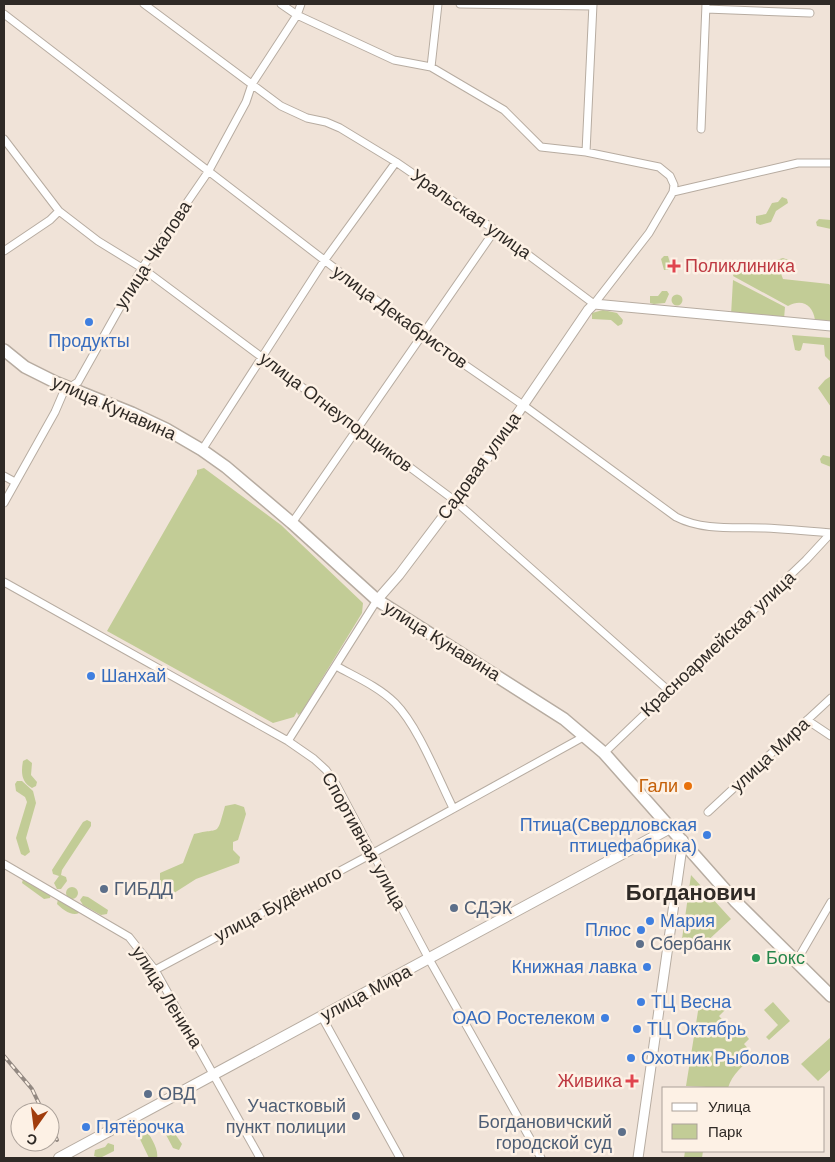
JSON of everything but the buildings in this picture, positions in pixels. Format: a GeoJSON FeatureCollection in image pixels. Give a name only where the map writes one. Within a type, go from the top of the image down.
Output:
{"type":"FeatureCollection","features":[{"type":"Feature","properties":{"kind":"main road","name":"улица Кунавина"},"geometry":{"type":"LineString","coordinates":[[4,350],[25,367],[149,421],[202,450],[226,467],[292,523],[378,600],[538,701],[585,736],[604,753],[672,827],[736,902],[831,996]]}},
{"type":"Feature","properties":{"kind":"main road","name":"улица Мира"},"geometry":{"type":"LineString","coordinates":[[59,1158],[672,827]]}},
{"type":"Feature","properties":{"kind":"street","name":"Уральская улица"},"geometry":{"type":"LineString","coordinates":[[144,4],[281,106],[307,118],[326,122],[340,128],[396,162],[495,230],[594,304]]}},
{"type":"Feature","properties":{"kind":"street"},"geometry":{"type":"LineString","coordinates":[[281,4],[297,15],[394,60],[431,67],[504,110],[541,147],[586,152],[659,167],[670,176],[674,185],[674,192],[798,163],[831,163]]}},
{"type":"Feature","properties":{"kind":"street","name":"улица Чкалова"},"geometry":{"type":"LineString","coordinates":[[4,503],[55,412],[64,391],[78,382],[142,268],[208,172],[246,102],[252,84],[297,15],[301,4]]}},
{"type":"Feature","properties":{"kind":"street"},"geometry":{"type":"LineString","coordinates":[[431,67],[438,4]]}},
{"type":"Feature","properties":{"kind":"street"},"geometry":{"type":"LineString","coordinates":[[460,4],[593,5],[586,152]]}},
{"type":"Feature","properties":{"kind":"street"},"geometry":{"type":"LineString","coordinates":[[701,129],[706,6],[810,13]]}},
{"type":"Feature","properties":{"kind":"street","name":"улица Декабристов"},"geometry":{"type":"LineString","coordinates":[[4,14],[324,262],[423,336],[523,405],[676,517],[690,524],[831,533]]}},
{"type":"Feature","properties":{"kind":"street","name":"улица Огнеупорщиков"},"geometry":{"type":"LineString","coordinates":[[4,139],[59,211],[98,241],[142,268],[454,500],[668,690]]}},
{"type":"Feature","properties":{"kind":"street"},"geometry":{"type":"LineString","coordinates":[[202,450],[324,262],[396,162]]}},
{"type":"Feature","properties":{"kind":"street","name":"Садовая улица"},"geometry":{"type":"LineString","coordinates":[[288,741],[378,600],[488,457],[588,310],[649,233],[674,192]]}},
{"type":"Feature","properties":{"kind":"street"},"geometry":{"type":"LineString","coordinates":[[4,251],[50,220],[59,211]]}},
{"type":"Feature","properties":{"kind":"street"},"geometry":{"type":"LineString","coordinates":[[292,523],[495,230]]}},
{"type":"Feature","properties":{"kind":"street"},"geometry":{"type":"LineString","coordinates":[[594,304],[831,326]]}},
{"type":"Feature","properties":{"kind":"street"},"geometry":{"type":"LineString","coordinates":[[4,476],[15,482]]}},
{"type":"Feature","properties":{"kind":"street","name":"Красноармейская улица"},"geometry":{"type":"LineString","coordinates":[[604,753],[799,567],[831,533]]}},
{"type":"Feature","properties":{"kind":"street","name":"Спортивная улица"},"geometry":{"type":"LineString","coordinates":[[4,582],[288,741],[326,770],[373,853],[429,959],[541,1158]]}},
{"type":"Feature","properties":{"kind":"street"},"geometry":{"type":"LineString","coordinates":[[336,666],[371,685],[395,702],[408,720],[453,808]]}},
{"type":"Feature","properties":{"kind":"street","name":"улица Мира"},"geometry":{"type":"LineString","coordinates":[[708,812],[831,698]]}},
{"type":"Feature","properties":{"kind":"street"},"geometry":{"type":"LineString","coordinates":[[807,720],[831,736]]}},
{"type":"Feature","properties":{"kind":"street","name":"улица Будённого"},"geometry":{"type":"LineString","coordinates":[[155,970],[585,736]]}},
{"type":"Feature","properties":{"kind":"street"},"geometry":{"type":"LineString","coordinates":[[638,1158],[683,840]]}},
{"type":"Feature","properties":{"kind":"street","name":"улица Ленина"},"geometry":{"type":"LineString","coordinates":[[4,864],[129,937],[155,970],[260,1158]]}},
{"type":"Feature","properties":{"kind":"street"},"geometry":{"type":"LineString","coordinates":[[796,962],[831,902]]}},
{"type":"Feature","properties":{"kind":"street"},"geometry":{"type":"LineString","coordinates":[[322,1017],[400,1158]]}},
{"type":"Feature","properties":{"kind":"green space"},"geometry":{"type":"Polygon","coordinates":[[[782,197],[787,199],[788,203],[776,211],[771,222],[760,225],[756,223],[756,216],[766,214],[772,203],[778,202],[782,197]]]}},
{"type":"Feature","properties":{"kind":"green space"},"geometry":{"type":"Polygon","coordinates":[[[819,219],[831,220],[831,229],[817,226],[816,222],[819,219]]]}},
{"type":"Feature","properties":{"kind":"green space"},"geometry":{"type":"Polygon","coordinates":[[[664,256],[668,256],[671,266],[668,270],[664,270],[661,259],[664,256]]]}},
{"type":"Feature","properties":{"kind":"green space"},"geometry":{"type":"Polygon","coordinates":[[[783,258],[794,262],[794,268],[790,270],[773,267],[773,261],[783,258]]]}},
{"type":"Feature","properties":{"kind":"green space"},"geometry":{"type":"Polygon","coordinates":[[[756,260],[762,262],[762,269],[780,271],[783,279],[829,284],[831,286],[831,321],[815,320],[810,307],[803,303],[788,306],[733,276],[738,268],[755,269],[754,264],[756,260]]]}},
{"type":"Feature","properties":{"kind":"green space"},"geometry":{"type":"Polygon","coordinates":[[[733,280],[785,307],[784,319],[731,315],[733,280]]]}},
{"type":"Feature","properties":{"kind":"green space"},"geometry":{"type":"Polygon","coordinates":[[[662,291],[667,291],[669,294],[665,303],[650,303],[650,296],[658,296],[662,291]]]}},
{"type":"Feature","properties":{"kind":"green space"},"geometry":{"type":"Polygon","coordinates":[[[677,294],[683,300],[677,306],[671,300],[677,294]]]}},
{"type":"Feature","properties":{"kind":"green space"},"geometry":{"type":"Polygon","coordinates":[[[603,310],[617,313],[623,320],[622,324],[618,326],[611,320],[592,319],[592,313],[603,310]]]}},
{"type":"Feature","properties":{"kind":"green space"},"geometry":{"type":"Polygon","coordinates":[[[792,335],[831,338],[831,362],[825,356],[824,345],[803,343],[801,350],[795,350],[792,335]]]}},
{"type":"Feature","properties":{"kind":"green space"},"geometry":{"type":"Polygon","coordinates":[[[831,376],[831,407],[818,388],[831,376]]]}},
{"type":"Feature","properties":{"kind":"green space"},"geometry":{"type":"Polygon","coordinates":[[[823,455],[831,457],[831,467],[821,463],[820,459],[823,455]]]}},
{"type":"Feature","properties":{"kind":"green space"},"geometry":{"type":"Polygon","coordinates":[[[204,468],[281,525],[363,603],[362,613],[301,713],[298,715],[297,712],[294,717],[273,723],[107,631],[197,474],[197,470],[204,468]]]}},
{"type":"Feature","properties":{"kind":"green space"},"geometry":{"type":"Polygon","coordinates":[[[27,759],[32,763],[31,775],[37,782],[36,786],[32,788],[28,786],[23,776],[23,761],[27,759]]]}},
{"type":"Feature","properties":{"kind":"green space"},"geometry":{"type":"Polygon","coordinates":[[[17,781],[22,781],[33,791],[36,803],[26,838],[30,852],[25,856],[21,854],[16,838],[27,802],[25,797],[16,791],[15,784],[17,781]]]}},
{"type":"Feature","properties":{"kind":"green space"},"geometry":{"type":"Polygon","coordinates":[[[235,804],[244,807],[246,814],[238,840],[233,842],[233,850],[240,857],[239,863],[196,879],[160,902],[160,873],[183,863],[194,834],[216,829],[220,823],[225,806],[235,804]]]}},
{"type":"Feature","properties":{"kind":"green space"},"geometry":{"type":"Polygon","coordinates":[[[87,820],[91,822],[91,826],[62,870],[61,875],[66,877],[67,881],[61,889],[57,889],[54,883],[59,876],[53,874],[52,870],[83,822],[87,820]]]}},
{"type":"Feature","properties":{"kind":"green space"},"geometry":{"type":"Polygon","coordinates":[[[691,875],[731,919],[703,945],[682,939],[691,875]]]}},
{"type":"Feature","properties":{"kind":"green space"},"geometry":{"type":"Polygon","coordinates":[[[23,879],[51,894],[50,898],[44,899],[22,883],[23,879]]]}},
{"type":"Feature","properties":{"kind":"green space"},"geometry":{"type":"Polygon","coordinates":[[[70,887],[74,887],[78,893],[74,899],[70,899],[66,895],[66,891],[70,887]]]}},
{"type":"Feature","properties":{"kind":"green space"},"geometry":{"type":"Polygon","coordinates":[[[83,896],[88,897],[108,910],[107,914],[101,915],[83,905],[80,900],[83,896]]]}},
{"type":"Feature","properties":{"kind":"green space"},"geometry":{"type":"Polygon","coordinates":[[[58,899],[80,911],[79,913],[73,914],[64,910],[57,904],[58,899]]]}},
{"type":"Feature","properties":{"kind":"green space"},"geometry":{"type":"Polygon","coordinates":[[[717,1002],[725,1010],[719,1016],[730,1028],[736,1023],[749,1039],[744,1044],[754,1055],[735,1074],[728,1087],[686,1086],[699,1005],[711,1007],[717,1002]]]}},
{"type":"Feature","properties":{"kind":"green space"},"geometry":{"type":"Polygon","coordinates":[[[773,1002],[790,1021],[769,1040],[766,1037],[778,1025],[764,1010],[773,1002]]]}},
{"type":"Feature","properties":{"kind":"green space"},"geometry":{"type":"Polygon","coordinates":[[[831,1037],[831,1069],[818,1081],[801,1064],[831,1037]]]}},
{"type":"Feature","properties":{"kind":"green space"},"geometry":{"type":"Polygon","coordinates":[[[167,1127],[171,1128],[182,1144],[179,1150],[173,1148],[164,1131],[167,1127]]]}},
{"type":"Feature","properties":{"kind":"green space"},"geometry":{"type":"Polygon","coordinates":[[[140,1128],[144,1128],[151,1138],[157,1150],[157,1158],[149,1158],[137,1133],[140,1128]]]}},
{"type":"Feature","properties":{"kind":"green space"},"geometry":{"type":"Polygon","coordinates":[[[108,1143],[114,1145],[114,1151],[100,1158],[94,1156],[95,1150],[105,1147],[108,1143]]]}},
{"type":"Feature","properties":{"kind":"green space"},"geometry":{"type":"Polygon","coordinates":[[[685,1152],[703,1152],[702,1158],[684,1158],[685,1152]]]}},
{"type":"Feature","properties":{"kind":"railway"},"geometry":{"type":"LineString","coordinates":[[4,1056],[32,1089],[38,1102]]}},
{"type":"Feature","properties":{"kind":"place","name":"Поликлиника"},"geometry":{"type":"Point","coordinates":[674,266]}},
{"type":"Feature","properties":{"kind":"place","name":"Продукты"},"geometry":{"type":"Point","coordinates":[89,322]}},
{"type":"Feature","properties":{"kind":"place","name":"Шанхай"},"geometry":{"type":"Point","coordinates":[91,676]}},
{"type":"Feature","properties":{"kind":"place","name":"Гали"},"geometry":{"type":"Point","coordinates":[688,786]}},
{"type":"Feature","properties":{"kind":"place","name":"Птица(Свердловская птицефабрика)"},"geometry":{"type":"Point","coordinates":[707,835]}},
{"type":"Feature","properties":{"kind":"place","name":"ГИБДД"},"geometry":{"type":"Point","coordinates":[104,889]}},
{"type":"Feature","properties":{"kind":"place","name":"СДЭК"},"geometry":{"type":"Point","coordinates":[454,908]}},
{"type":"Feature","properties":{"kind":"place","name":"Мария"},"geometry":{"type":"Point","coordinates":[650,921]}},
{"type":"Feature","properties":{"kind":"place","name":"Плюс"},"geometry":{"type":"Point","coordinates":[641,930]}},
{"type":"Feature","properties":{"kind":"place","name":"Сбербанк"},"geometry":{"type":"Point","coordinates":[640,944]}},
{"type":"Feature","properties":{"kind":"place","name":"Бокс"},"geometry":{"type":"Point","coordinates":[756,958]}},
{"type":"Feature","properties":{"kind":"place","name":"Книжная лавка"},"geometry":{"type":"Point","coordinates":[647,967]}},
{"type":"Feature","properties":{"kind":"place","name":"ТЦ Весна"},"geometry":{"type":"Point","coordinates":[641,1002]}},
{"type":"Feature","properties":{"kind":"place","name":"ОАО Ростелеком"},"geometry":{"type":"Point","coordinates":[605,1018]}},
{"type":"Feature","properties":{"kind":"place","name":"ТЦ Октябрь"},"geometry":{"type":"Point","coordinates":[637,1029]}},
{"type":"Feature","properties":{"kind":"place","name":"Охотник Рыболов"},"geometry":{"type":"Point","coordinates":[631,1058]}},
{"type":"Feature","properties":{"kind":"place","name":"Живика"},"geometry":{"type":"Point","coordinates":[632,1081]}},
{"type":"Feature","properties":{"kind":"place","name":"ОВД"},"geometry":{"type":"Point","coordinates":[148,1094]}},
{"type":"Feature","properties":{"kind":"place","name":"Участковый пункт полиции"},"geometry":{"type":"Point","coordinates":[356,1116]}},
{"type":"Feature","properties":{"kind":"place","name":"Пятёрочка"},"geometry":{"type":"Point","coordinates":[86,1127]}},
{"type":"Feature","properties":{"kind":"place","name":"Богдановичский городской суд"},"geometry":{"type":"Point","coordinates":[622,1132]}},
{"type":"Feature","properties":{"kind":"district","name":"Богданович"},"geometry":{"type":"Point","coordinates":[691,892]}}]}
